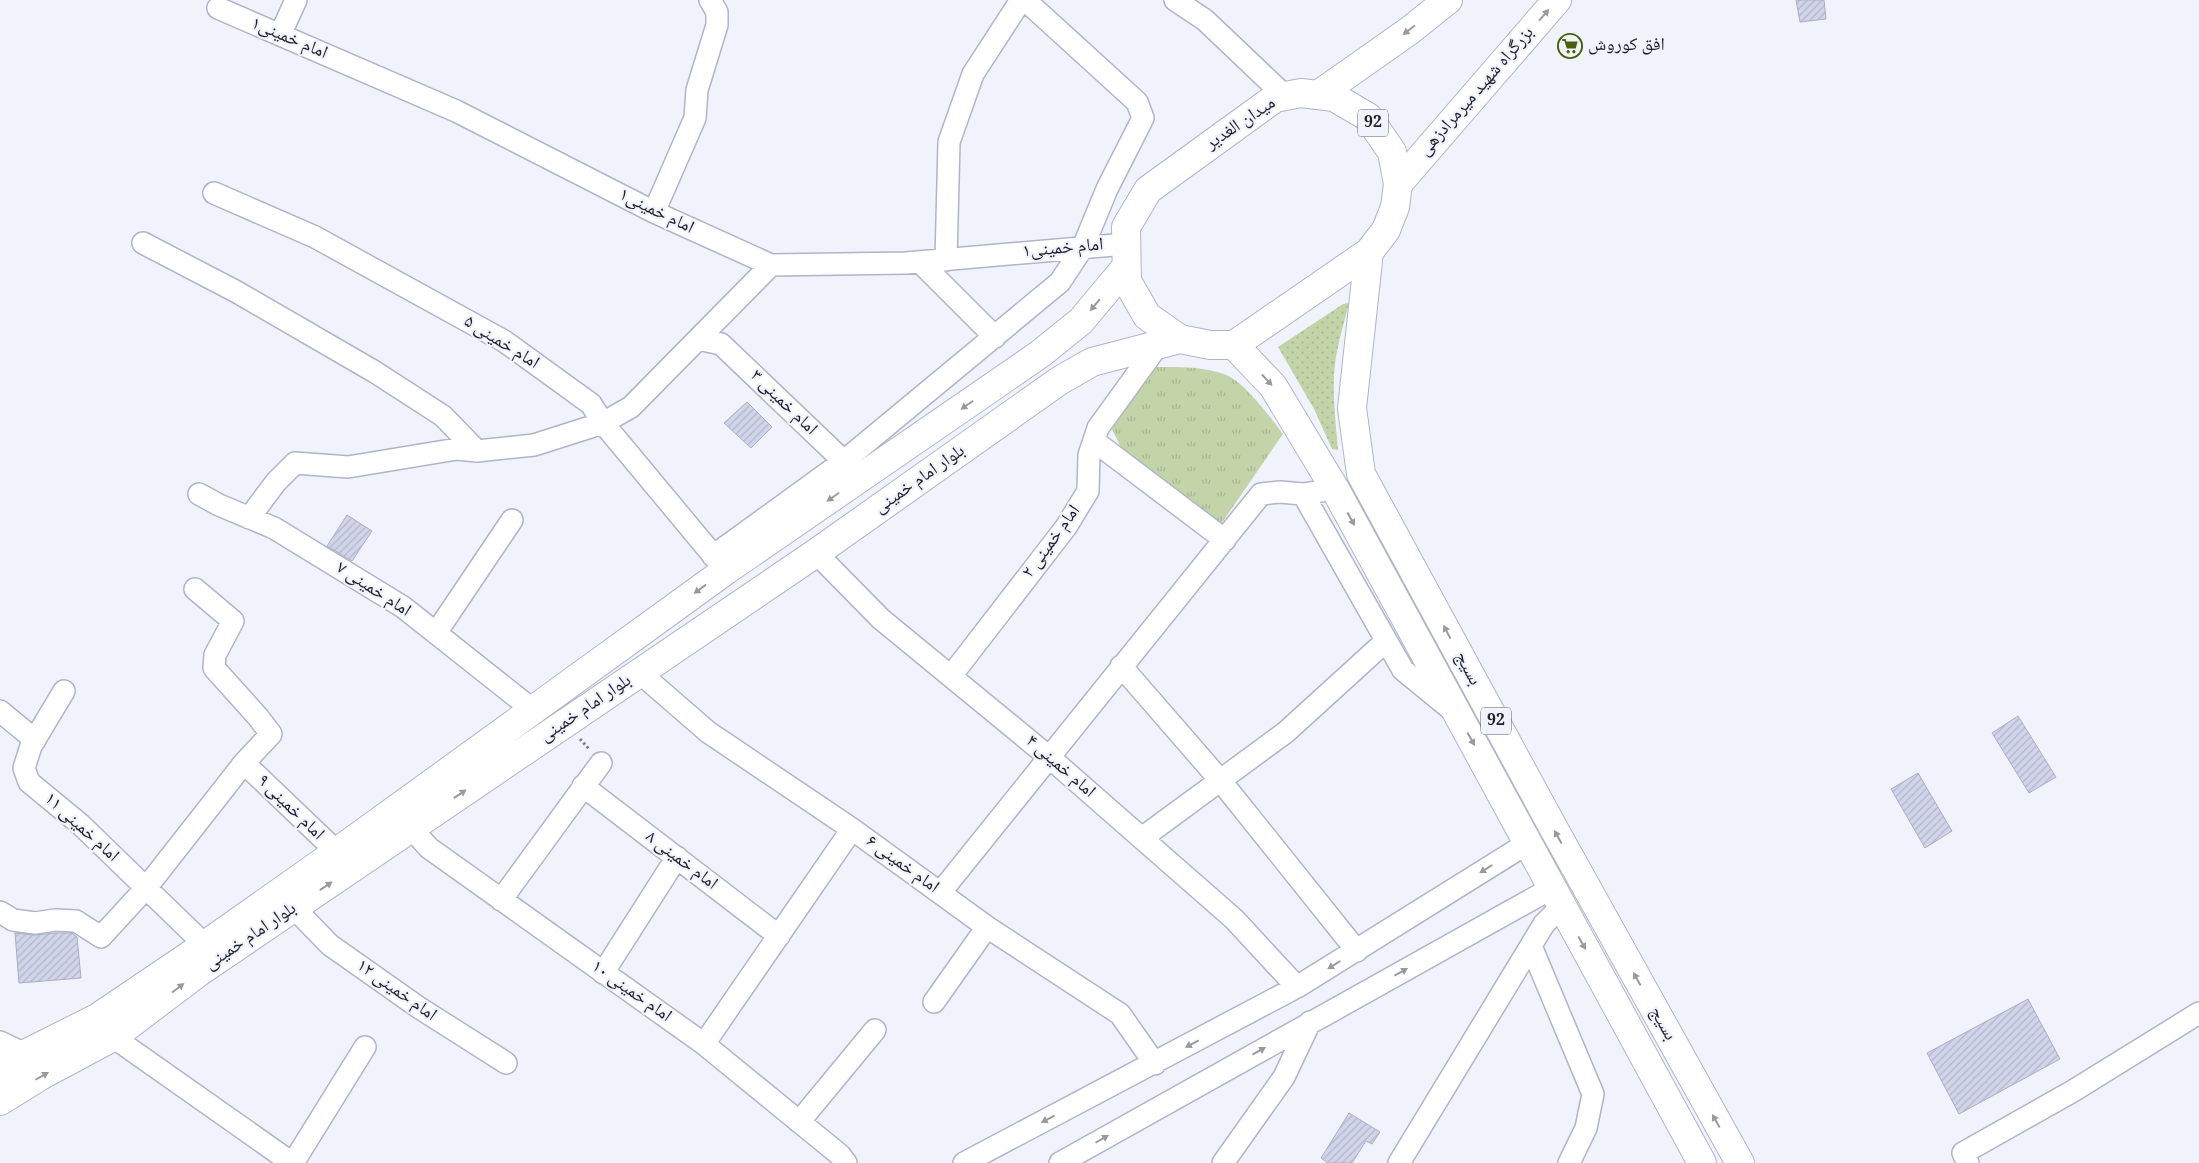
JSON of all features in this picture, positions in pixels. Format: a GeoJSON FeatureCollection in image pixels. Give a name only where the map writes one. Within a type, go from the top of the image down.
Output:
{"type":"FeatureCollection","features":[{"type":"Feature","properties":{"kind":"main road"},"geometry":{"type":"LineString","coordinates":[[1318,95],[1409,31],[1448,0]]}},
{"type":"Feature","properties":{"kind":"main road","name":"بزرگراه شهید میرمرادزهی"},"geometry":{"type":"LineString","coordinates":[[1398,184],[1557,0]]}},
{"type":"Feature","properties":{"kind":"main road","name":"میدان الغدیر"},"geometry":{"type":"LineString","coordinates":[[1302,92],[1318,95],[1334,97],[1368,117],[1392,152],[1398,184],[1395,207],[1386,230],[1369,252],[1234,345],[1169,342],[1147,316],[1127,281],[1126,227],[1148,190],[1275,98],[1302,92]]}},
{"type":"Feature","properties":{"kind":"main road","name":"بسیج"},"geometry":{"type":"LineString","coordinates":[[1369,252],[1352,408],[1361,474],[1554,829],[1740,1163]]}},
{"type":"Feature","properties":{"kind":"main road","name":"بلوار امام خمینی"},"geometry":{"type":"LineString","coordinates":[[0,1101],[42,1075],[113,1037],[199,972],[294,908],[418,814],[532,710],[719,564],[852,470],[1040,354],[1081,321],[1126,255]]}},
{"type":"Feature","properties":{"kind":"main road","name":"بلوار امام خمینی"},"geometry":{"type":"LineString","coordinates":[[0,1071],[25,1054],[97,1018],[337,852],[418,814],[565,723],[816,553],[1059,382],[1092,362],[1169,342]]}},
{"type":"Feature","properties":{"kind":"main road","name":"بسیج"},"geometry":{"type":"LineString","coordinates":[[1234,345],[1273,386],[1335,489],[1702,1163]]}},
{"type":"Feature","properties":{"kind":"main road"},"geometry":{"type":"LineString","coordinates":[[1335,489],[1361,474]]}},
{"type":"Feature","properties":{"kind":"street"},"geometry":{"type":"LineString","coordinates":[[280,35],[296,0]]}},
{"type":"Feature","properties":{"kind":"street"},"geometry":{"type":"LineString","coordinates":[[654,212],[695,118],[697,90],[717,25],[717,12],[710,0]]}},
{"type":"Feature","properties":{"kind":"street"},"geometry":{"type":"LineString","coordinates":[[852,470],[995,337],[1060,282],[1083,247],[1107,189],[1143,118],[1137,102],[1023,0],[973,74],[949,142],[946,260]]}},
{"type":"Feature","properties":{"kind":"street"},"geometry":{"type":"LineString","coordinates":[[1175,0],[1205,20],[1285,96]]}},
{"type":"Feature","properties":{"kind":"street","name":"امام خمینی۱"},"geometry":{"type":"LineString","coordinates":[[218,8],[456,111],[654,212],[770,265],[808,266],[920,262],[1083,247],[1126,255]]}},
{"type":"Feature","properties":{"kind":"street","name":"امام خمینی ۵"},"geometry":{"type":"LineString","coordinates":[[214,193],[315,237],[504,341],[591,404],[603,423],[719,564]]}},
{"type":"Feature","properties":{"kind":"street"},"geometry":{"type":"LineString","coordinates":[[143,243],[237,292],[375,372],[442,416],[477,451]]}},
{"type":"Feature","properties":{"kind":"street"},"geometry":{"type":"LineString","coordinates":[[920,262],[995,337]]}},
{"type":"Feature","properties":{"kind":"street"},"geometry":{"type":"LineString","coordinates":[[249,518],[276,482],[296,463],[348,467],[457,449],[477,451],[534,445],[603,423],[632,407],[770,265]]}},
{"type":"Feature","properties":{"kind":"street","name":"امام خمینی ۳"},"geometry":{"type":"LineString","coordinates":[[698,339],[721,344],[852,470]]}},
{"type":"Feature","properties":{"kind":"street","name":"امام خمینی ۲"},"geometry":{"type":"LineString","coordinates":[[950,676],[1066,527],[1088,491],[1089,455],[1098,428],[1169,342]]}},
{"type":"Feature","properties":{"kind":"street"},"geometry":{"type":"LineString","coordinates":[[1094,441],[1225,540]]}},
{"type":"Feature","properties":{"kind":"street"},"geometry":{"type":"LineString","coordinates":[[940,893],[1261,494],[1280,492],[1303,494],[1335,489]]}},
{"type":"Feature","properties":{"kind":"street","name":"امام خمینی ۷"},"geometry":{"type":"LineString","coordinates":[[199,494],[274,528],[403,607],[532,710]]}},
{"type":"Feature","properties":{"kind":"street"},"geometry":{"type":"LineString","coordinates":[[1303,494],[1403,670],[1458,715]]}},
{"type":"Feature","properties":{"kind":"street"},"geometry":{"type":"LineString","coordinates":[[436,633],[512,520]]}},
{"type":"Feature","properties":{"kind":"street","name":"امام خمینی ۴"},"geometry":{"type":"LineString","coordinates":[[816,553],[881,619],[1049,757],[1234,919],[1298,988]]}},
{"type":"Feature","properties":{"kind":"street"},"geometry":{"type":"LineString","coordinates":[[0,912],[13,920],[35,923],[55,920],[76,921],[101,937],[146,888],[244,763],[270,734],[258,717],[214,668],[215,655],[233,621],[195,589]]}},
{"type":"Feature","properties":{"kind":"street"},"geometry":{"type":"LineString","coordinates":[[1142,838],[1286,732],[1386,641]]}},
{"type":"Feature","properties":{"kind":"street"},"geometry":{"type":"LineString","coordinates":[[1121,666],[1220,780],[1357,951]]}},
{"type":"Feature","properties":{"kind":"street","name":"امام خمینی ۶"},"geometry":{"type":"LineString","coordinates":[[640,673],[708,732],[852,829],[987,927],[1120,1014],[1155,1064]]}},
{"type":"Feature","properties":{"kind":"street","name":"امام خمینی ۱۱"},"geometry":{"type":"LineString","coordinates":[[64,691],[35,740],[24,768],[29,782],[80,824],[205,944]]}},
{"type":"Feature","properties":{"kind":"street"},"geometry":{"type":"LineString","coordinates":[[0,711],[35,740]]}},
{"type":"Feature","properties":{"kind":"street"},"geometry":{"type":"LineString","coordinates":[[501,900],[601,762]]}},
{"type":"Feature","properties":{"kind":"street","name":"امام خمینی ۹"},"geometry":{"type":"LineString","coordinates":[[244,763],[337,852]]}},
{"type":"Feature","properties":{"kind":"street","name":"امام خمینی ۸"},"geometry":{"type":"LineString","coordinates":[[583,786],[779,936]]}},
{"type":"Feature","properties":{"kind":"street","name":"امام خمینی ۱۰"},"geometry":{"type":"LineString","coordinates":[[418,814],[429,848],[704,1044],[840,1155],[846,1163]]}},
{"type":"Feature","properties":{"kind":"street"},"geometry":{"type":"LineString","coordinates":[[704,1044],[852,829]]}},
{"type":"Feature","properties":{"kind":"street"},"geometry":{"type":"LineString","coordinates":[[964,1163],[1298,988],[1528,843]]}},
{"type":"Feature","properties":{"kind":"street"},"geometry":{"type":"LineString","coordinates":[[603,973],[677,857]]}},
{"type":"Feature","properties":{"kind":"street"},"geometry":{"type":"LineString","coordinates":[[1400,1163],[1489,1018],[1544,924],[1557,897]]}},
{"type":"Feature","properties":{"kind":"street"},"geometry":{"type":"LineString","coordinates":[[1060,1163],[1310,1022],[1557,897]]}},
{"type":"Feature","properties":{"kind":"street","name":"امام خمینی ۱۲"},"geometry":{"type":"LineString","coordinates":[[294,908],[330,945],[418,1008],[506,1063]]}},
{"type":"Feature","properties":{"kind":"street"},"geometry":{"type":"LineString","coordinates":[[934,1002],[987,927]]}},
{"type":"Feature","properties":{"kind":"street"},"geometry":{"type":"LineString","coordinates":[[1531,946],[1593,1094],[1586,1128],[1569,1163]]}},
{"type":"Feature","properties":{"kind":"street"},"geometry":{"type":"LineString","coordinates":[[1968,1163],[1963,1153],[2073,1091],[2199,1013]]}},
{"type":"Feature","properties":{"kind":"street"},"geometry":{"type":"LineString","coordinates":[[1223,1163],[1284,1077],[1310,1022]]}},
{"type":"Feature","properties":{"kind":"street"},"geometry":{"type":"LineString","coordinates":[[799,1122],[875,1030]]}},
{"type":"Feature","properties":{"kind":"street"},"geometry":{"type":"LineString","coordinates":[[113,1037],[293,1163],[365,1047]]}},
{"type":"Feature","properties":{"kind":"street"},"geometry":{"type":"LineString","coordinates":[[0,1042],[25,1054]]}},
{"type":"Feature","properties":{"kind":"path"},"geometry":{"type":"LineString","coordinates":[[565,723],[601,762]]}},
{"type":"Feature","properties":{"kind":"green space"},"geometry":{"type":"Polygon","coordinates":[[[1349,303],[1338,349],[1334,376],[1334,404],[1338,450],[1332,449],[1314,409],[1278,347],[1343,304],[1349,303]]]}},
{"type":"Feature","properties":{"kind":"green space"},"geometry":{"type":"Polygon","coordinates":[[[1152,367],[1197,368],[1215,371],[1232,378],[1248,392],[1283,434],[1221,524],[1126,458],[1112,429],[1152,367]]]}},
{"type":"Feature","properties":{"kind":"building"},"geometry":{"type":"Polygon","coordinates":[[[1796,0],[1824,0],[1826,19],[1800,22],[1796,0]]]}},
{"type":"Feature","properties":{"kind":"building"},"geometry":{"type":"Polygon","coordinates":[[[747,402],[772,427],[751,448],[724,423],[747,402]]]}},
{"type":"Feature","properties":{"kind":"building"},"geometry":{"type":"Polygon","coordinates":[[[347,515],[372,531],[352,561],[327,546],[347,515]]]}},
{"type":"Feature","properties":{"kind":"building"},"geometry":{"type":"Polygon","coordinates":[[[2018,716],[2056,777],[2029,793],[1992,733],[2018,716]]]}},
{"type":"Feature","properties":{"kind":"building"},"geometry":{"type":"Polygon","coordinates":[[[1918,773],[1952,831],[1925,848],[1891,789],[1918,773]]]}},
{"type":"Feature","properties":{"kind":"building"},"geometry":{"type":"Polygon","coordinates":[[[15,933],[34,935],[72,933],[77,937],[81,978],[19,983],[15,933]]]}},
{"type":"Feature","properties":{"kind":"building"},"geometry":{"type":"Polygon","coordinates":[[[2028,999],[2060,1059],[1959,1114],[1927,1053],[2028,999]]]}},
{"type":"Feature","properties":{"kind":"building"},"geometry":{"type":"Polygon","coordinates":[[[1349,1113],[1380,1132],[1372,1144],[1366,1141],[1352,1163],[1328,1163],[1321,1158],[1349,1113]]]}},
{"type":"Feature","properties":{"kind":"place","name":"افق کوروش"},"geometry":{"type":"Point","coordinates":[1570,46]}}]}
